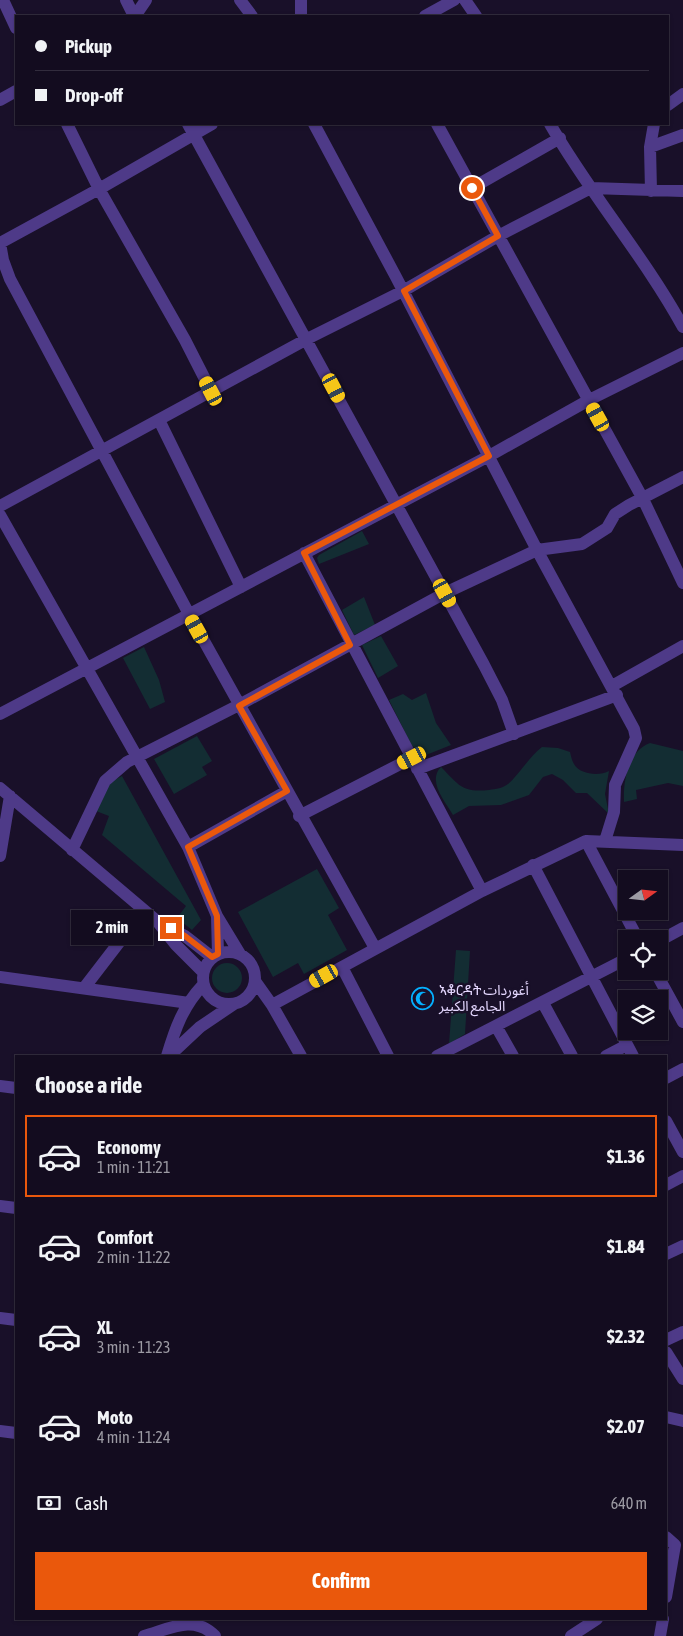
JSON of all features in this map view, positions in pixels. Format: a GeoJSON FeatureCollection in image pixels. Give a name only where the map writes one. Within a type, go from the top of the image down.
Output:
{"type":"FeatureCollection","features":[{"type":"Feature","properties":{"kind":"street"},"geometry":{"type":"LineString","coordinates":[[3,0],[15,26]]}},
{"type":"Feature","properties":{"kind":"street"},"geometry":{"type":"LineString","coordinates":[[126,0],[134,15]]}},
{"type":"Feature","properties":{"kind":"street"},"geometry":{"type":"LineString","coordinates":[[135,15],[146,0]]}},
{"type":"Feature","properties":{"kind":"street"},"geometry":{"type":"LineString","coordinates":[[240,0],[251,15]]}},
{"type":"Feature","properties":{"kind":"street"},"geometry":{"type":"LineString","coordinates":[[301,0],[301,15]]}},
{"type":"Feature","properties":{"kind":"street"},"geometry":{"type":"LineString","coordinates":[[427,15],[454,0]]}},
{"type":"Feature","properties":{"kind":"street"},"geometry":{"type":"LineString","coordinates":[[465,0],[475,15]]}},
{"type":"Feature","properties":{"kind":"street"},"geometry":{"type":"LineString","coordinates":[[0,100],[15,92]]}},
{"type":"Feature","properties":{"kind":"street"},"geometry":{"type":"LineString","coordinates":[[669,104],[683,94]]}},
{"type":"Feature","properties":{"kind":"street"},"geometry":{"type":"LineString","coordinates":[[208,125],[191,129],[99,190],[0,243],[3,260],[10,279],[188,614],[287,791],[299,816],[375,948]]}},
{"type":"Feature","properties":{"kind":"street"},"geometry":{"type":"LineString","coordinates":[[315,125],[404,291],[537,550],[634,729],[636,738],[616,784],[614,812],[605,841]]}},
{"type":"Feature","properties":{"kind":"street"},"geometry":{"type":"LineString","coordinates":[[439,125],[643,499],[683,583]]}},
{"type":"Feature","properties":{"kind":"street"},"geometry":{"type":"LineString","coordinates":[[551,125],[591,188],[664,293],[683,327]]}},
{"type":"Feature","properties":{"kind":"street"},"geometry":{"type":"LineString","coordinates":[[651,191],[650,147],[654,125]]}},
{"type":"Feature","properties":{"kind":"street"},"geometry":{"type":"LineString","coordinates":[[73,127],[99,190],[185,340],[211,391]]}},
{"type":"Feature","properties":{"kind":"street"},"geometry":{"type":"LineString","coordinates":[[191,129],[445,593],[502,700],[514,734]]}},
{"type":"Feature","properties":{"kind":"street"},"geometry":{"type":"LineString","coordinates":[[650,147],[683,136]]}},
{"type":"Feature","properties":{"kind":"street"},"geometry":{"type":"LineString","coordinates":[[472,188],[560,138]]}},
{"type":"Feature","properties":{"kind":"street"},"geometry":{"type":"LineString","coordinates":[[0,506],[307,339],[404,291],[498,236],[591,188],[683,191]]}},
{"type":"Feature","properties":{"kind":"street"},"geometry":{"type":"LineString","coordinates":[[0,714],[489,456],[589,400],[683,353]]}},
{"type":"Feature","properties":{"kind":"street"},"geometry":{"type":"LineString","coordinates":[[158,420],[241,587]]}},
{"type":"Feature","properties":{"kind":"street"},"geometry":{"type":"LineString","coordinates":[[72,850],[105,781],[118,768],[239,706],[445,593],[537,550],[582,544],[607,528],[615,514],[683,477]]}},
{"type":"Feature","properties":{"kind":"street"},"geometry":{"type":"LineString","coordinates":[[0,515],[188,847],[217,916],[240,954],[252,965],[255,981],[272,1005],[300,1055]]}},
{"type":"Feature","properties":{"kind":"street"},"geometry":{"type":"LineString","coordinates":[[304,553],[350,645],[482,891]]}},
{"type":"Feature","properties":{"kind":"street"},"geometry":{"type":"LineString","coordinates":[[299,816],[414,763],[514,734],[615,691],[683,646]]}},
{"type":"Feature","properties":{"kind":"street"},"geometry":{"type":"LineString","coordinates":[[188,847],[287,791]]}},
{"type":"Feature","properties":{"kind":"street"},"geometry":{"type":"LineString","coordinates":[[5,792],[157,921],[203,979],[210,997],[221,1004],[234,1004]]}},
{"type":"Feature","properties":{"kind":"street"},"geometry":{"type":"LineString","coordinates":[[0,851],[5,792]]}},
{"type":"Feature","properties":{"kind":"street"},"geometry":{"type":"LineString","coordinates":[[586,841],[633,930]]}},
{"type":"Feature","properties":{"kind":"street"},"geometry":{"type":"LineString","coordinates":[[272,1005],[482,891],[586,841],[683,845]]}},
{"type":"Feature","properties":{"kind":"street"},"geometry":{"type":"LineString","coordinates":[[533,865],[630,1051],[611,1055]]}},
{"type":"Feature","properties":{"kind":"street"},"geometry":{"type":"LineString","coordinates":[[84,988],[144,910]]}},
{"type":"Feature","properties":{"kind":"street"},"geometry":{"type":"LineString","coordinates":[[168,1055],[178,1021],[215,955],[217,916]]}},
{"type":"Feature","properties":{"kind":"street"},"geometry":{"type":"LineString","coordinates":[[157,921],[215,955],[233,952],[240,954]]}},
{"type":"Feature","properties":{"kind":"street"},"geometry":{"type":"LineString","coordinates":[[668,937],[683,928]]}},
{"type":"Feature","properties":{"kind":"street"},"geometry":{"type":"LineString","coordinates":[[444,1055],[618,963]]}},
{"type":"Feature","properties":{"kind":"street"},"geometry":{"type":"LineString","coordinates":[[342,967],[387,1055]]}},
{"type":"Feature","properties":{"kind":"street"},"geometry":{"type":"LineString","coordinates":[[0,977],[189,1003]]}},
{"type":"Feature","properties":{"kind":"street"},"geometry":{"type":"LineString","coordinates":[[660,980],[683,1022]]}},
{"type":"Feature","properties":{"kind":"street"},"geometry":{"type":"LineString","coordinates":[[169,1055],[200,1028],[248,996],[255,981]]}},
{"type":"Feature","properties":{"kind":"street"},"geometry":{"type":"LineString","coordinates":[[543,1003],[571,1055]]}},
{"type":"Feature","properties":{"kind":"street"},"geometry":{"type":"LineString","coordinates":[[496,1026],[512,1055]]}},
{"type":"Feature","properties":{"kind":"street"},"geometry":{"type":"LineString","coordinates":[[667,1077],[683,1069]]}},
{"type":"Feature","properties":{"kind":"street"},"geometry":{"type":"LineString","coordinates":[[0,1086],[15,1088]]}},
{"type":"Feature","properties":{"kind":"street"},"geometry":{"type":"LineString","coordinates":[[683,1124],[668,1128],[683,1152]]}},
{"type":"Feature","properties":{"kind":"street"},"geometry":{"type":"LineString","coordinates":[[667,1184],[683,1176]]}},
{"type":"Feature","properties":{"kind":"street"},"geometry":{"type":"LineString","coordinates":[[0,1206],[15,1208]]}},
{"type":"Feature","properties":{"kind":"street"},"geometry":{"type":"LineString","coordinates":[[667,1251],[683,1246]]}},
{"type":"Feature","properties":{"kind":"street"},"geometry":{"type":"LineString","coordinates":[[0,1318],[15,1320]]}},
{"type":"Feature","properties":{"kind":"street"},"geometry":{"type":"LineString","coordinates":[[667,1340],[683,1332]]}},
{"type":"Feature","properties":{"kind":"street"},"geometry":{"type":"LineString","coordinates":[[667,1354],[683,1379]]}},
{"type":"Feature","properties":{"kind":"street"},"geometry":{"type":"LineString","coordinates":[[667,1417],[683,1421]]}},
{"type":"Feature","properties":{"kind":"street"},"geometry":{"type":"LineString","coordinates":[[0,1431],[15,1433]]}},
{"type":"Feature","properties":{"kind":"street"},"geometry":{"type":"LineString","coordinates":[[667,1538],[674,1545],[667,1590]]}},
{"type":"Feature","properties":{"kind":"street"},"geometry":{"type":"LineString","coordinates":[[572,1636],[596,1620]]}},
{"type":"Feature","properties":{"kind":"street"},"geometry":{"type":"LineString","coordinates":[[660,1636],[663,1620]]}},
{"type":"Feature","properties":{"kind":"street"},"geometry":{"type":"LineString","coordinates":[[144,1636],[191,1623],[204,1626],[215,1636]]}},
{"type":"Feature","properties":{"kind":"green space"},"geometry":{"type":"Polygon","coordinates":[[[362,531],[369,544],[319,564],[317,558],[319,555],[362,531]]]}},
{"type":"Feature","properties":{"kind":"green space"},"geometry":{"type":"Polygon","coordinates":[[[364,597],[375,625],[354,635],[342,610],[364,597]]]}},
{"type":"Feature","properties":{"kind":"green space"},"geometry":{"type":"Polygon","coordinates":[[[381,636],[398,666],[378,678],[362,645],[381,636]]]}},
{"type":"Feature","properties":{"kind":"green space"},"geometry":{"type":"Polygon","coordinates":[[[144,647],[159,680],[165,702],[150,709],[123,658],[144,647]]]}},
{"type":"Feature","properties":{"kind":"green space"},"geometry":{"type":"Polygon","coordinates":[[[426,693],[436,723],[451,745],[426,755],[412,746],[389,700],[403,694],[412,700],[426,693]]]}},
{"type":"Feature","properties":{"kind":"green space"},"geometry":{"type":"Polygon","coordinates":[[[197,736],[212,761],[202,767],[207,775],[174,794],[154,759],[197,736]]]}},
{"type":"Feature","properties":{"kind":"green space"},"geometry":{"type":"Polygon","coordinates":[[[650,743],[683,751],[683,786],[668,783],[636,790],[637,799],[624,802],[628,768],[637,753],[650,743]]]}},
{"type":"Feature","properties":{"kind":"green space"},"geometry":{"type":"Polygon","coordinates":[[[542,747],[558,748],[570,752],[577,768],[590,774],[609,771],[605,794],[609,814],[587,793],[576,793],[563,780],[552,774],[543,777],[529,795],[501,805],[469,806],[453,815],[439,791],[436,778],[441,767],[457,783],[467,789],[480,791],[494,789],[512,781],[532,756],[542,747]]]}},
{"type":"Feature","properties":{"kind":"green space"},"geometry":{"type":"Polygon","coordinates":[[[122,776],[201,920],[192,930],[177,918],[186,906],[102,835],[109,816],[96,811],[107,784],[122,776]]]}},
{"type":"Feature","properties":{"kind":"green space"},"geometry":{"type":"Polygon","coordinates":[[[317,869],[339,908],[328,915],[347,950],[304,974],[298,963],[273,977],[238,912],[317,869]]]}},
{"type":"Feature","properties":{"kind":"green space"},"geometry":{"type":"Polygon","coordinates":[[[456,950],[470,951],[465,1034],[449,1044],[456,950]]]}},
{"type":"Feature","properties":{"kind":"green space"},"geometry":{"type":"Polygon","coordinates":[[[227,963],[233,964],[241,972],[241,984],[233,992],[227,993],[221,992],[213,984],[212,978],[213,972],[221,964],[227,963]]]}},
{"type":"Feature","properties":{"kind":"place","name":"ኣቆርዳት أغوردات الجامع الكبير"},"geometry":{"type":"Point","coordinates":[423,998]}},
{"type":"Feature","properties":{"kind":"route"},"geometry":{"type":"LineString","coordinates":[[171,928],[185,936],[212,957],[218,954],[217,916],[188,847],[287,791],[239,706],[350,645],[304,553],[489,456],[404,291],[498,236],[472,188]]}}]}
